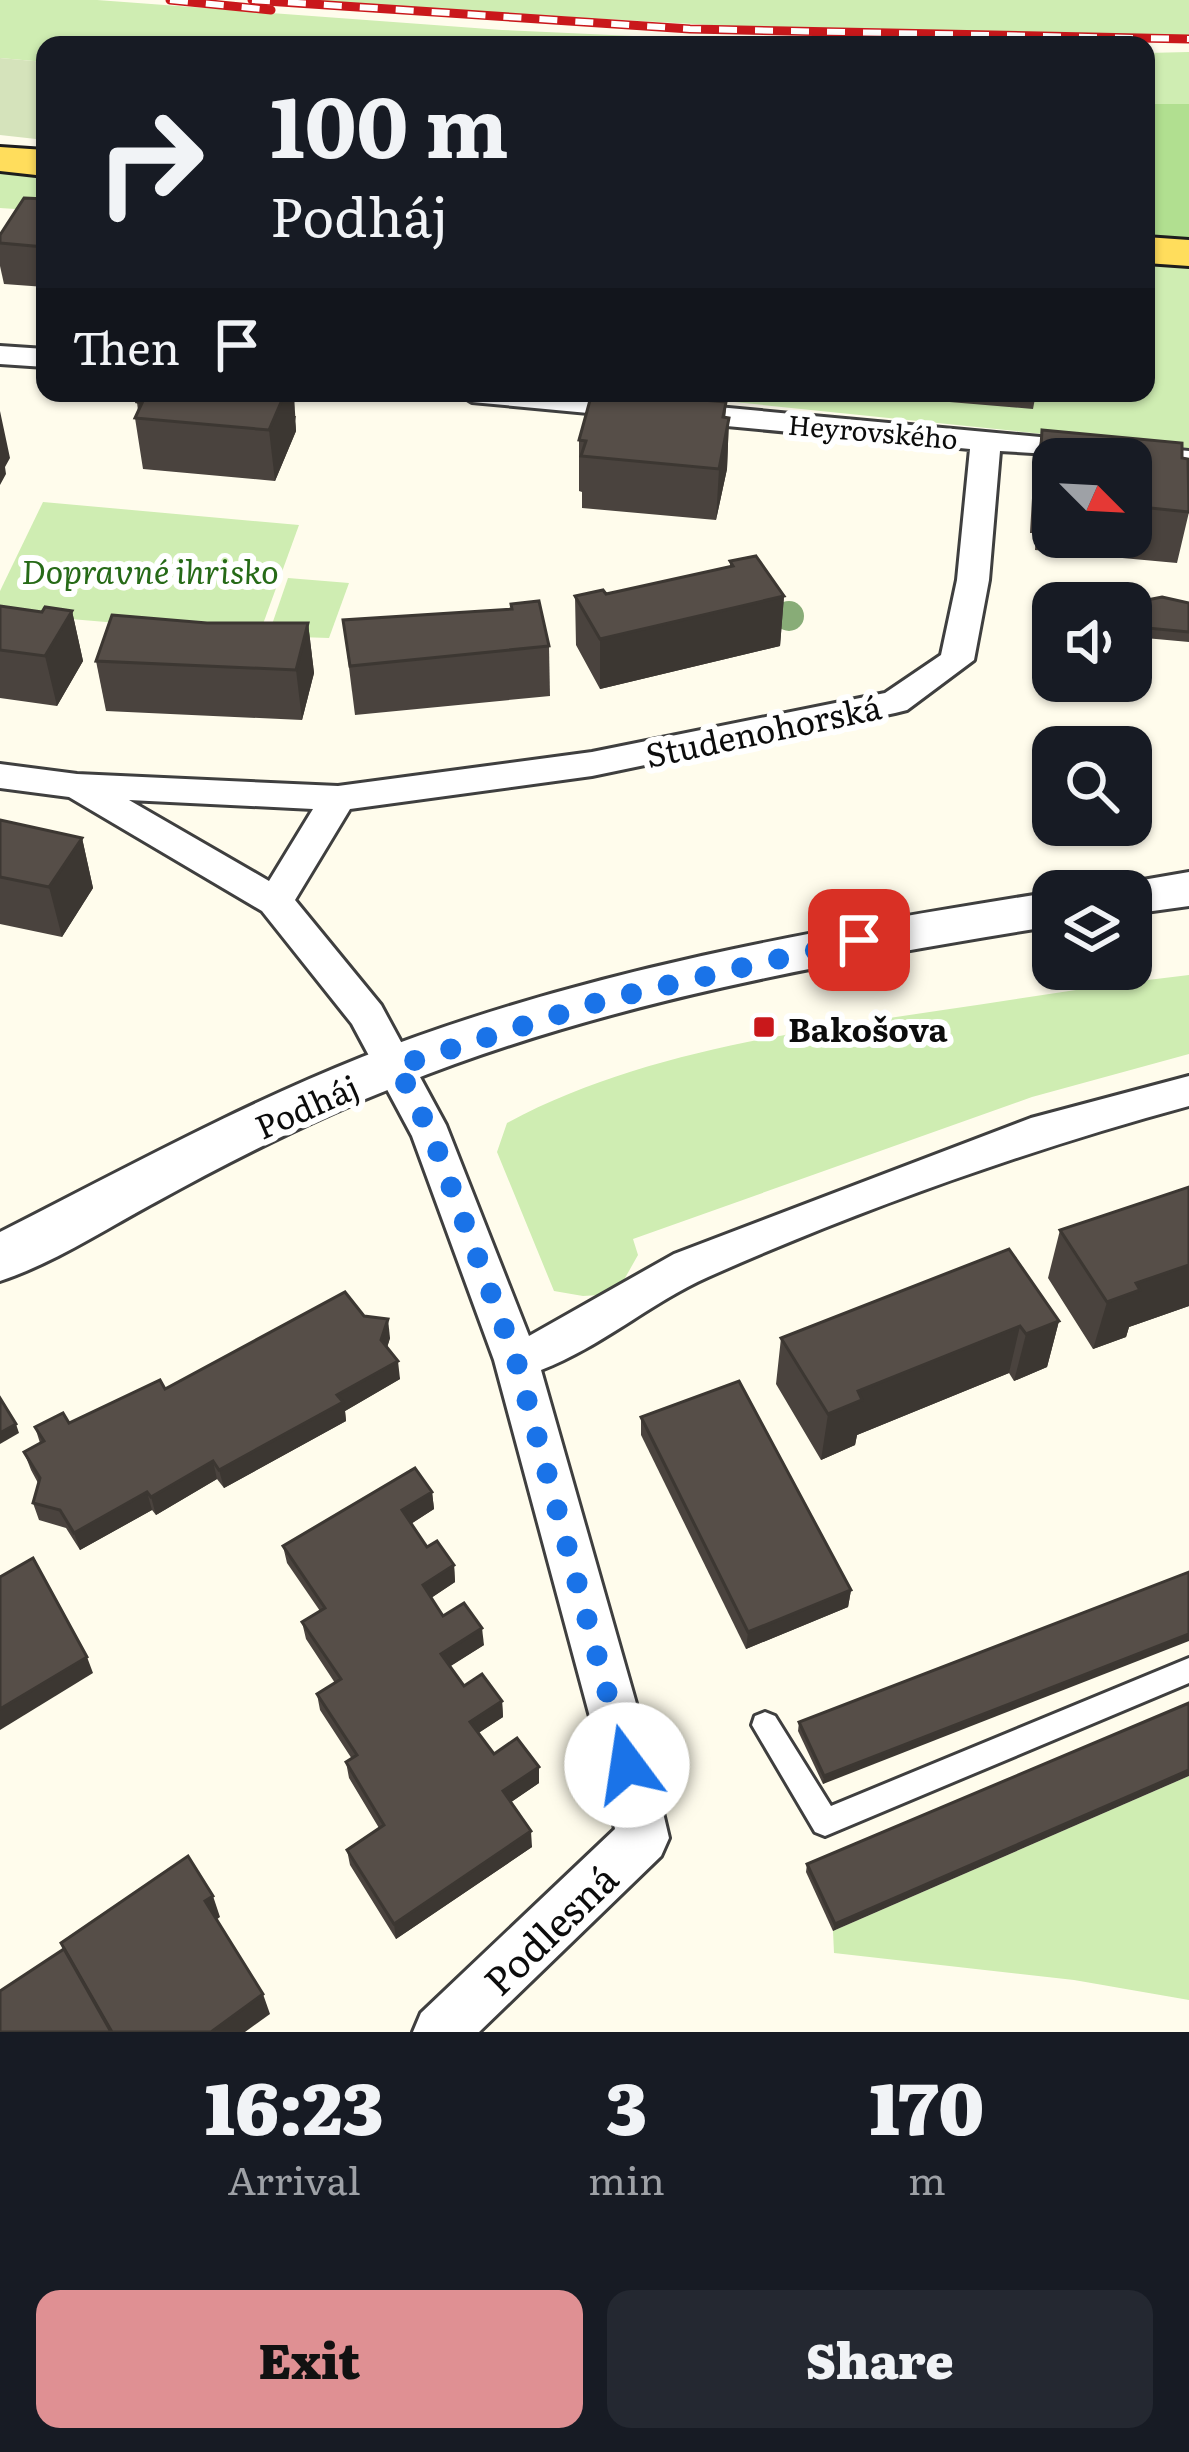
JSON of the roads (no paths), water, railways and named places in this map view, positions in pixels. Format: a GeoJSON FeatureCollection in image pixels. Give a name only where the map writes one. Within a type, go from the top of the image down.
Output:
{"type":"FeatureCollection","features":[{"type":"Feature","properties":{"kind":"main road"},"geometry":{"type":"LineString","coordinates":[[0,159],[36,162]]}},
{"type":"Feature","properties":{"kind":"main road"},"geometry":{"type":"LineString","coordinates":[[1155,251],[1189,253]]}},
{"type":"Feature","properties":{"kind":"street"},"geometry":{"type":"LineString","coordinates":[[0,355],[36,357]]}},
{"type":"Feature","properties":{"kind":"street","name":"Heyrovského"},"geometry":{"type":"LineString","coordinates":[[566,402],[1189,460]]}},
{"type":"Feature","properties":{"kind":"street","name":"Studenohorská"},"geometry":{"type":"LineString","coordinates":[[0,776],[77,786],[338,798],[592,764],[896,702],[957,660],[973,580],[986,442]]}},
{"type":"Feature","properties":{"kind":"street","name":"Studenohorská"},"geometry":{"type":"LineString","coordinates":[[77,786],[275,902],[367,1015],[397,1066]]}},
{"type":"Feature","properties":{"kind":"street"},"geometry":{"type":"LineString","coordinates":[[275,902],[338,798]]}},
{"type":"Feature","properties":{"kind":"street"},"geometry":{"type":"LineString","coordinates":[[1152,895],[1189,889]]}},
{"type":"Feature","properties":{"kind":"street","name":"Podháj"},"geometry":{"type":"LineString","coordinates":[[0,1258],[291,1109],[483,1035],[815,948],[1032,912]]}},
{"type":"Feature","properties":{"kind":"street","name":"Podlesná"},"geometry":{"type":"LineString","coordinates":[[397,1066],[432,1136],[516,1360],[619,1728],[643,1838],[440,2032]]}},
{"type":"Feature","properties":{"kind":"street"},"geometry":{"type":"LineString","coordinates":[[516,1360],[558,1345],[688,1266],[1045,1130],[1189,1091]]}},
{"type":"Feature","properties":{"kind":"lane"},"geometry":{"type":"LineString","coordinates":[[765,1725],[825,1822],[1189,1670]]}},
{"type":"Feature","properties":{"kind":"railway"},"geometry":{"type":"LineString","coordinates":[[170,0],[271,10]]}},
{"type":"Feature","properties":{"kind":"railway"},"geometry":{"type":"LineString","coordinates":[[252,0],[690,29],[1039,36]]}},
{"type":"Feature","properties":{"kind":"railway"},"geometry":{"type":"LineString","coordinates":[[1155,38],[1189,39]]}},
{"type":"Feature","properties":{"kind":"place","name":"Bakošova"},"geometry":{"type":"Point","coordinates":[764,1027]}},
{"type":"Feature","properties":{"kind":"park label","name":"Dopravné ihrisko"},"geometry":{"type":"Point","coordinates":[150,569]}}]}
